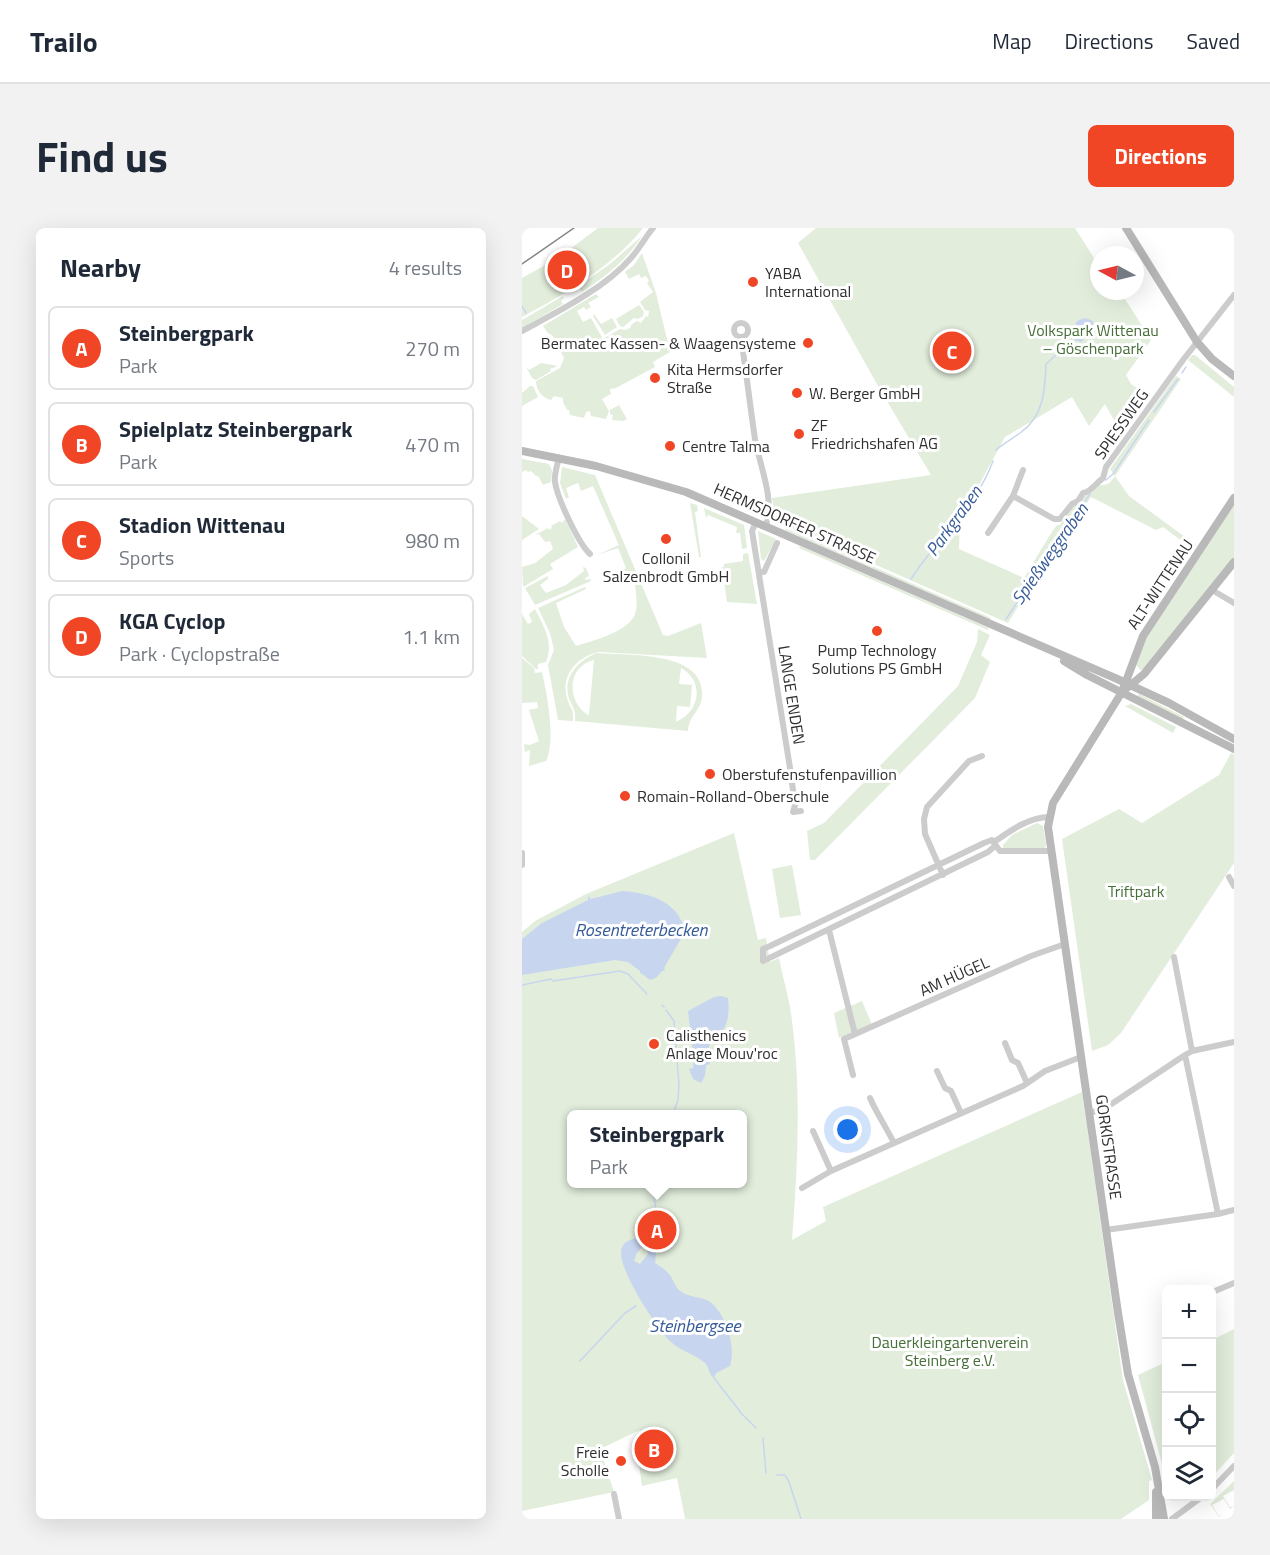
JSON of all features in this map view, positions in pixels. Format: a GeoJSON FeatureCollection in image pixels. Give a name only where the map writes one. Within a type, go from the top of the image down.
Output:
{"type":"FeatureCollection","features":[{"type":"Feature","properties":{"kind":"main road"},"geometry":{"type":"LineString","coordinates":[[1126,228],[1197,342],[1212,359],[1234,376]]}},
{"type":"Feature","properties":{"kind":"main road","name":"HERMSDORFER STRASSE"},"geometry":{"type":"LineString","coordinates":[[522,451],[599,467],[686,492],[1128,684],[1190,715],[1232,743]]}},
{"type":"Feature","properties":{"kind":"main road","name":"ALT-WITTENAU"},"geometry":{"type":"LineString","coordinates":[[1128,684],[1143,636],[1234,498]]}},
{"type":"Feature","properties":{"kind":"main road","name":"ALT-WITTENAU"},"geometry":{"type":"LineString","coordinates":[[1049,817],[1053,803],[1122,692],[1128,684],[1144,674],[1234,562]]}},
{"type":"Feature","properties":{"kind":"main road","name":"HERMSDORFER STRASSE"},"geometry":{"type":"LineString","coordinates":[[1046,650],[1087,675],[1185,724],[1232,743]]}},
{"type":"Feature","properties":{"kind":"main road"},"geometry":{"type":"LineString","coordinates":[[1132,666],[1144,674]]}},
{"type":"Feature","properties":{"kind":"main road"},"geometry":{"type":"LineString","coordinates":[[1185,724],[1190,715]]}},
{"type":"Feature","properties":{"kind":"main road","name":"GORKISTRASSE"},"geometry":{"type":"LineString","coordinates":[[1049,817],[1081,1057],[1128,1374],[1157,1478],[1161,1517]]}},
{"type":"Feature","properties":{"kind":"street"},"geometry":{"type":"LineString","coordinates":[[522,331],[608,279],[632,258],[652,228]]}},
{"type":"Feature","properties":{"kind":"street","name":"SPIESSWEG"},"geometry":{"type":"LineString","coordinates":[[1013,496],[1054,519],[1060,519],[1072,504],[1103,478],[1106,467],[1234,295]]}},
{"type":"Feature","properties":{"kind":"street"},"geometry":{"type":"LineString","coordinates":[[741,337],[756,443],[762,463],[769,513],[766,526]]}},
{"type":"Feature","properties":{"kind":"street"},"geometry":{"type":"LineString","coordinates":[[559,458],[555,479],[558,491],[580,542],[590,554]]}},
{"type":"Feature","properties":{"kind":"street"},"geometry":{"type":"LineString","coordinates":[[988,533],[1013,496],[1023,470]]}},
{"type":"Feature","properties":{"kind":"street","name":"LANGE ENDEN"},"geometry":{"type":"LineString","coordinates":[[756,522],[753,531],[789,759],[795,805],[793,812],[801,811]]}},
{"type":"Feature","properties":{"kind":"street"},"geometry":{"type":"LineString","coordinates":[[759,572],[764,572],[777,543]]}},
{"type":"Feature","properties":{"kind":"street"},"geometry":{"type":"LineString","coordinates":[[1212,590],[1234,603]]}},
{"type":"Feature","properties":{"kind":"street"},"geometry":{"type":"LineString","coordinates":[[943,874],[925,834],[924,819],[927,807],[969,761],[982,756]]}},
{"type":"Feature","properties":{"kind":"street"},"geometry":{"type":"LineString","coordinates":[[1049,817],[1038,817],[1008,832],[995,844],[988,852],[763,961],[764,949],[992,840],[995,844],[1000,851],[1052,851]]}},
{"type":"Feature","properties":{"kind":"street"},"geometry":{"type":"LineString","coordinates":[[522,853],[522,865]]}},
{"type":"Feature","properties":{"kind":"street"},"geometry":{"type":"LineString","coordinates":[[1229,877],[1234,886]]}},
{"type":"Feature","properties":{"kind":"street"},"geometry":{"type":"LineString","coordinates":[[832,916],[837,926]]}},
{"type":"Feature","properties":{"kind":"street"},"geometry":{"type":"LineString","coordinates":[[829,930],[855,1034],[844,1039],[853,1074]]}},
{"type":"Feature","properties":{"kind":"street","name":"AM HÜGEL"},"geometry":{"type":"LineString","coordinates":[[855,1034],[1031,956],[1065,944]]}},
{"type":"Feature","properties":{"kind":"street"},"geometry":{"type":"LineString","coordinates":[[1174,957],[1192,1051]]}},
{"type":"Feature","properties":{"kind":"street"},"geometry":{"type":"LineString","coordinates":[[1005,1042],[1012,1060],[1018,1063],[1027,1083]]}},
{"type":"Feature","properties":{"kind":"street"},"geometry":{"type":"LineString","coordinates":[[1089,1113],[1104,1109],[1192,1051],[1234,1042]]}},
{"type":"Feature","properties":{"kind":"street"},"geometry":{"type":"LineString","coordinates":[[1185,1055],[1218,1214]]}},
{"type":"Feature","properties":{"kind":"street"},"geometry":{"type":"LineString","coordinates":[[802,1188],[831,1171],[1027,1083],[1045,1071],[1081,1057]]}},
{"type":"Feature","properties":{"kind":"street"},"geometry":{"type":"LineString","coordinates":[[937,1071],[945,1088],[951,1091],[960,1113]]}},
{"type":"Feature","properties":{"kind":"street"},"geometry":{"type":"LineString","coordinates":[[870,1098],[877,1115],[883,1120],[894,1143]]}},
{"type":"Feature","properties":{"kind":"street"},"geometry":{"type":"LineString","coordinates":[[813,1131],[831,1171]]}},
{"type":"Feature","properties":{"kind":"street"},"geometry":{"type":"LineString","coordinates":[[1106,1230],[1234,1210]]}},
{"type":"Feature","properties":{"kind":"street"},"geometry":{"type":"LineString","coordinates":[[1216,1291],[1234,1283]]}},
{"type":"Feature","properties":{"kind":"street"},"geometry":{"type":"LineString","coordinates":[[1216,1485],[1234,1466]]}},
{"type":"Feature","properties":{"kind":"street"},"geometry":{"type":"LineString","coordinates":[[614,1494],[619,1519]]}},
{"type":"Feature","properties":{"kind":"street"},"geometry":{"type":"LineString","coordinates":[[1172,1519],[1197,1501]]}},
{"type":"Feature","properties":{"kind":"green space"},"geometry":{"type":"Polygon","coordinates":[[[598,228],[643,228],[631,242],[602,267],[555,299],[522,317],[522,278],[558,258],[598,228]]]}},
{"type":"Feature","properties":{"kind":"green space","name":"Volkspark Wittenau – Göschenpark"},"geometry":{"type":"Polygon","coordinates":[[[816,228],[1075,228],[1090,252],[1090,300],[1126,300],[1151,340],[1126,375],[1131,384],[1150,397],[1126,430],[1115,422],[1105,404],[1089,426],[1072,397],[1005,437],[960,520],[959,549],[1024,578],[1053,530],[1060,525],[1073,506],[1098,485],[1108,484],[1115,476],[1129,496],[1196,545],[1191,553],[1190,547],[1163,527],[1156,530],[1091,497],[1034,580],[1008,623],[776,521],[772,498],[931,475],[798,243],[816,228]]]}},
{"type":"Feature","properties":{"kind":"green space"},"geometry":{"type":"Polygon","coordinates":[[[642,236],[622,261],[607,274],[582,292],[580,289],[576,291],[574,289],[610,264],[642,236]]]}},
{"type":"Feature","properties":{"kind":"green space"},"geometry":{"type":"Polygon","coordinates":[[[642,253],[656,293],[670,352],[653,362],[655,367],[610,389],[611,394],[602,399],[609,411],[606,419],[591,416],[590,411],[586,412],[584,418],[570,415],[563,398],[554,396],[551,400],[548,399],[540,393],[537,387],[536,381],[560,368],[564,358],[553,336],[543,326],[596,294],[599,297],[588,303],[591,307],[586,310],[584,307],[577,311],[583,322],[591,318],[603,339],[620,329],[630,328],[637,321],[641,323],[646,316],[648,317],[649,311],[645,310],[640,302],[653,292],[647,283],[649,281],[646,276],[641,278],[639,274],[629,279],[625,272],[634,265],[642,253]]]}},
{"type":"Feature","properties":{"kind":"green space"},"geometry":{"type":"Polygon","coordinates":[[[563,296],[561,301],[563,304],[522,328],[522,320],[563,296]]]}},
{"type":"Feature","properties":{"kind":"green space"},"geometry":{"type":"Polygon","coordinates":[[[639,305],[644,312],[643,316],[638,319],[634,318],[623,327],[620,326],[616,319],[639,305]]]}},
{"type":"Feature","properties":{"kind":"green space"},"geometry":{"type":"Polygon","coordinates":[[[594,314],[601,324],[612,318],[617,327],[605,335],[593,316],[594,314]]]}},
{"type":"Feature","properties":{"kind":"green space"},"geometry":{"type":"Polygon","coordinates":[[[1195,355],[1234,387],[1234,397],[1188,360],[1195,355]]]}},
{"type":"Feature","properties":{"kind":"green space"},"geometry":{"type":"Polygon","coordinates":[[[541,363],[558,366],[536,380],[532,378],[526,367],[529,370],[541,363]]]}},
{"type":"Feature","properties":{"kind":"green space"},"geometry":{"type":"Polygon","coordinates":[[[1176,376],[1181,379],[1115,476],[1110,469],[1176,376]]]}},
{"type":"Feature","properties":{"kind":"green space"},"geometry":{"type":"Polygon","coordinates":[[[533,386],[538,397],[522,406],[522,393],[533,386]]]}},
{"type":"Feature","properties":{"kind":"green space"},"geometry":{"type":"Polygon","coordinates":[[[619,405],[627,419],[612,420],[613,415],[610,414],[610,410],[619,405]]]}},
{"type":"Feature","properties":{"kind":"green space"},"geometry":{"type":"Polygon","coordinates":[[[522,459],[549,464],[552,470],[551,482],[543,485],[538,476],[531,471],[522,472],[522,459]]]}},
{"type":"Feature","properties":{"kind":"green space"},"geometry":{"type":"Polygon","coordinates":[[[562,467],[595,475],[663,635],[668,636],[701,623],[707,658],[599,652],[591,654],[578,662],[566,682],[573,721],[558,720],[548,665],[554,650],[550,633],[538,608],[585,587],[586,589],[556,603],[564,627],[576,646],[607,636],[622,628],[633,618],[637,602],[635,584],[619,571],[626,568],[618,548],[597,555],[619,545],[593,486],[581,491],[578,483],[566,488],[569,497],[566,499],[560,483],[562,467]]]}},
{"type":"Feature","properties":{"kind":"green space"},"geometry":{"type":"Polygon","coordinates":[[[690,503],[697,505],[698,511],[695,512],[701,557],[699,557],[690,503]]]}},
{"type":"Feature","properties":{"kind":"green space"},"geometry":{"type":"Polygon","coordinates":[[[1234,503],[1234,557],[1145,669],[1140,670],[1136,664],[1145,638],[1234,503]]]}},
{"type":"Feature","properties":{"kind":"green space"},"geometry":{"type":"Polygon","coordinates":[[[704,508],[744,525],[747,548],[742,549],[740,533],[736,533],[737,527],[708,515],[706,518],[704,508]]]}},
{"type":"Feature","properties":{"kind":"green space"},"geometry":{"type":"Polygon","coordinates":[[[522,516],[539,529],[522,540],[522,516]]]}},
{"type":"Feature","properties":{"kind":"green space"},"geometry":{"type":"Polygon","coordinates":[[[565,519],[578,547],[550,564],[553,569],[523,587],[522,567],[535,563],[553,549],[550,541],[545,542],[539,534],[535,535],[548,528],[549,530],[551,526],[560,521],[562,523],[565,519]]]}},
{"type":"Feature","properties":{"kind":"green space"},"geometry":{"type":"Polygon","coordinates":[[[785,528],[991,618],[990,620],[785,530],[785,528]]]}},
{"type":"Feature","properties":{"kind":"green space"},"geometry":{"type":"Polygon","coordinates":[[[758,531],[776,539],[764,561],[761,559],[758,531]]]}},
{"type":"Feature","properties":{"kind":"green space"},"geometry":{"type":"Polygon","coordinates":[[[800,546],[989,628],[988,630],[799,548],[800,546]]]}},
{"type":"Feature","properties":{"kind":"green space"},"geometry":{"type":"Polygon","coordinates":[[[748,553],[757,604],[727,602],[722,567],[724,564],[743,561],[743,554],[748,553]]]}},
{"type":"Feature","properties":{"kind":"green space"},"geometry":{"type":"Polygon","coordinates":[[[583,567],[586,568],[589,576],[585,578],[586,580],[591,581],[535,605],[525,588],[548,576],[548,579],[540,585],[546,593],[566,585],[584,571],[583,567]]]}},
{"type":"Feature","properties":{"kind":"green space"},"geometry":{"type":"Polygon","coordinates":[[[535,609],[547,635],[549,648],[546,662],[538,664],[538,669],[522,656],[522,614],[528,624],[532,622],[529,614],[535,609]]]}},
{"type":"Feature","properties":{"kind":"green space"},"geometry":{"type":"Polygon","coordinates":[[[978,629],[990,635],[981,655],[990,662],[975,698],[815,860],[810,860],[807,831],[824,823],[958,686],[977,642],[978,629]]]}},
{"type":"Feature","properties":{"kind":"green space"},"geometry":{"type":"Polygon","coordinates":[[[597,653],[663,658],[679,663],[692,671],[700,682],[702,697],[690,721],[688,731],[575,721],[575,711],[567,690],[568,683],[578,665],[597,653]],[[594,660],[579,669],[574,676],[573,685],[576,701],[588,715],[589,714],[594,660]],[[681,668],[679,684],[692,685],[690,707],[677,706],[676,722],[690,711],[696,696],[694,681],[681,668]]]}},
{"type":"Feature","properties":{"kind":"green space"},"geometry":{"type":"Polygon","coordinates":[[[522,658],[534,668],[535,673],[542,672],[550,730],[549,752],[546,761],[529,766],[530,750],[525,752],[524,744],[530,745],[539,741],[529,710],[538,708],[537,702],[522,703],[522,658]]]}},
{"type":"Feature","properties":{"kind":"green space"},"geometry":{"type":"Polygon","coordinates":[[[1139,694],[1184,717],[1183,720],[1136,697],[1139,694]]]}},
{"type":"Feature","properties":{"kind":"green space"},"geometry":{"type":"Polygon","coordinates":[[[1131,704],[1176,727],[1173,733],[1125,706],[1131,704]]]}},
{"type":"Feature","properties":{"kind":"green space","name":"Triftpark"},"geometry":{"type":"Polygon","coordinates":[[[1231,753],[1234,755],[1234,863],[1121,1033],[1108,1045],[1092,1051],[1062,839],[1119,809],[1142,823],[1219,775],[1231,753]]]}},
{"type":"Feature","properties":{"kind":"green space"},"geometry":{"type":"Polygon","coordinates":[[[1037,823],[1043,826],[1045,848],[1003,849],[1003,845],[1012,835],[1037,823]]]}},
{"type":"Feature","properties":{"kind":"green space","name":"Dauerkleingartenverein Steinberg e.V."},"geometry":{"type":"Polygon","coordinates":[[[734,833],[758,940],[766,938],[770,962],[779,958],[790,1007],[796,1065],[798,1124],[792,1240],[826,1221],[823,1207],[1082,1092],[1123,1380],[1152,1480],[1149,1481],[1149,1500],[1121,1519],[685,1519],[677,1478],[642,1486],[637,1450],[643,1443],[640,1430],[600,1449],[614,1492],[522,1511],[522,932],[535,921],[586,894],[734,833]]]}},
{"type":"Feature","properties":{"kind":"green space"},"geometry":{"type":"Polygon","coordinates":[[[792,865],[801,915],[780,918],[772,869],[792,865]]]}},
{"type":"Feature","properties":{"kind":"green space"},"geometry":{"type":"Polygon","coordinates":[[[862,1001],[872,1025],[839,1038],[834,1013],[862,1001]]]}},
{"type":"Feature","properties":{"kind":"green space"},"geometry":{"type":"Polygon","coordinates":[[[1234,1329],[1234,1453],[1216,1473],[1216,1339],[1234,1329]]]}},
{"type":"Feature","properties":{"kind":"green space"},"geometry":{"type":"Polygon","coordinates":[[[1162,1364],[1162,1464],[1138,1375],[1162,1364]]]}},
{"type":"Feature","properties":{"kind":"green space"},"geometry":{"type":"Polygon","coordinates":[[[1234,1481],[1234,1490],[1223,1496],[1230,1507],[1234,1506],[1230,1509],[1224,1499],[1212,1505],[1219,1516],[1223,1515],[1219,1517],[1210,1504],[1216,1501],[1216,1498],[1234,1481]]]}},
{"type":"Feature","properties":{"kind":"water"},"geometry":{"type":"Polygon","coordinates":[[[1085,318],[1093,321],[1094,330],[1081,342],[1075,340],[1073,330],[1077,321],[1085,318]]]}},
{"type":"Feature","properties":{"kind":"water","name":"Rosentreterbecken"},"geometry":{"type":"Polygon","coordinates":[[[622,891],[642,894],[662,901],[675,911],[684,925],[682,937],[664,968],[665,971],[650,980],[628,962],[615,960],[522,975],[522,939],[542,923],[588,900],[588,896],[591,899],[622,891]]]}},
{"type":"Feature","properties":{"kind":"water"},"geometry":{"type":"Polygon","coordinates":[[[714,997],[728,998],[727,1023],[721,1033],[711,1041],[707,1053],[710,1064],[706,1065],[705,1076],[701,1083],[693,1079],[689,1069],[693,1068],[694,1059],[688,1011],[714,997]]]}},
{"type":"Feature","properties":{"kind":"water","name":"Steinbergsee"},"geometry":{"type":"Polygon","coordinates":[[[635,1238],[647,1238],[652,1244],[657,1244],[655,1263],[668,1273],[678,1289],[687,1295],[710,1302],[721,1315],[729,1332],[732,1358],[730,1366],[716,1373],[714,1378],[705,1363],[670,1341],[638,1296],[621,1256],[623,1245],[635,1238]],[[642,1247],[634,1261],[640,1264],[648,1254],[647,1249],[642,1247]]]}},
{"type":"Feature","properties":{"kind":"waterway"},"geometry":{"type":"LineString","coordinates":[[522,306],[526,313]]}},
{"type":"Feature","properties":{"kind":"waterway","name":"Parkgraben"},"geometry":{"type":"LineString","coordinates":[[1069,344],[1075,340]]}},
{"type":"Feature","properties":{"kind":"waterway","name":"Parkgraben"},"geometry":{"type":"LineString","coordinates":[[1058,353],[1067,346]]}},
{"type":"Feature","properties":{"kind":"waterway","name":"Parkgraben"},"geometry":{"type":"LineString","coordinates":[[996,450],[1028,427],[1034,419],[1044,393],[1046,364],[1056,355]]}},
{"type":"Feature","properties":{"kind":"waterway","name":"Spießweggraben"},"geometry":{"type":"LineString","coordinates":[[1182,373],[1186,367]]}},
{"type":"Feature","properties":{"kind":"waterway","name":"Spießweggraben"},"geometry":{"type":"LineString","coordinates":[[1154,412],[1178,379]]}},
{"type":"Feature","properties":{"kind":"waterway","name":"Spießweggraben"},"geometry":{"type":"LineString","coordinates":[[1106,480],[1113,474],[1149,420]]}},
{"type":"Feature","properties":{"kind":"waterway","name":"Parkgraben"},"geometry":{"type":"LineString","coordinates":[[911,579],[967,508],[993,461]]}},
{"type":"Feature","properties":{"kind":"waterway","name":"Spießweggraben"},"geometry":{"type":"LineString","coordinates":[[1006,619],[1090,494]]}},
{"type":"Feature","properties":{"kind":"waterway"},"geometry":{"type":"LineString","coordinates":[[522,985],[551,979],[553,981],[620,971],[628,974],[647,994]]}},
{"type":"Feature","properties":{"kind":"waterway"},"geometry":{"type":"LineString","coordinates":[[666,1010],[674,1021],[679,1085],[674,1110]]}},
{"type":"Feature","properties":{"kind":"waterway"},"geometry":{"type":"LineString","coordinates":[[654,1188],[655,1202],[663,1233],[656,1245]]}},
{"type":"Feature","properties":{"kind":"waterway"},"geometry":{"type":"LineString","coordinates":[[580,1361],[625,1313],[636,1306]]}},
{"type":"Feature","properties":{"kind":"waterway"},"geometry":{"type":"LineString","coordinates":[[714,1378],[756,1428]]}},
{"type":"Feature","properties":{"kind":"waterway"},"geometry":{"type":"LineString","coordinates":[[763,1438],[766,1473]]}},
{"type":"Feature","properties":{"kind":"waterway"},"geometry":{"type":"LineString","coordinates":[[777,1475],[785,1475],[789,1482],[801,1519]]}},
{"type":"Feature","properties":{"kind":"tram line"},"geometry":{"type":"LineString","coordinates":[[522,264],[574,228]]}},
{"type":"Feature","properties":{"kind":"place","name":"KGA Cyclop"},"geometry":{"type":"Point","coordinates":[567,270]}},
{"type":"Feature","properties":{"kind":"place","name":"YABA International"},"geometry":{"type":"Point","coordinates":[753,282]}},
{"type":"Feature","properties":{"kind":"place","name":"Bermatec Kassen- & Waagensysteme"},"geometry":{"type":"Point","coordinates":[808,343]}},
{"type":"Feature","properties":{"kind":"place","name":"Stadion Wittenau"},"geometry":{"type":"Point","coordinates":[952,351]}},
{"type":"Feature","properties":{"kind":"place","name":"Kita Hermsdorfer Straße"},"geometry":{"type":"Point","coordinates":[655,378]}},
{"type":"Feature","properties":{"kind":"place","name":"W. Berger GmbH"},"geometry":{"type":"Point","coordinates":[797,393]}},
{"type":"Feature","properties":{"kind":"place","name":"ZF Friedrichshafen AG"},"geometry":{"type":"Point","coordinates":[799,434]}},
{"type":"Feature","properties":{"kind":"place","name":"Centre Talma"},"geometry":{"type":"Point","coordinates":[670,446]}},
{"type":"Feature","properties":{"kind":"place","name":"Collonil Salzenbrodt GmbH"},"geometry":{"type":"Point","coordinates":[666,539]}},
{"type":"Feature","properties":{"kind":"place","name":"Pump Technology Solutions PS GmbH"},"geometry":{"type":"Point","coordinates":[877,631]}},
{"type":"Feature","properties":{"kind":"place","name":"Oberstufenstufenpavillion"},"geometry":{"type":"Point","coordinates":[710,774]}},
{"type":"Feature","properties":{"kind":"place","name":"Romain-Rolland-Oberschule"},"geometry":{"type":"Point","coordinates":[625,796]}},
{"type":"Feature","properties":{"kind":"place","name":"Calisthenics Anlage Mouv'roc"},"geometry":{"type":"Point","coordinates":[654,1044]}},
{"type":"Feature","properties":{"kind":"place","name":"Steinbergpark"},"geometry":{"type":"Point","coordinates":[657,1230]}},
{"type":"Feature","properties":{"kind":"place","name":"Spielplatz Steinbergpark"},"geometry":{"type":"Point","coordinates":[654,1449]}},
{"type":"Feature","properties":{"kind":"place","name":"Freie Scholle"},"geometry":{"type":"Point","coordinates":[621,1461]}}]}
